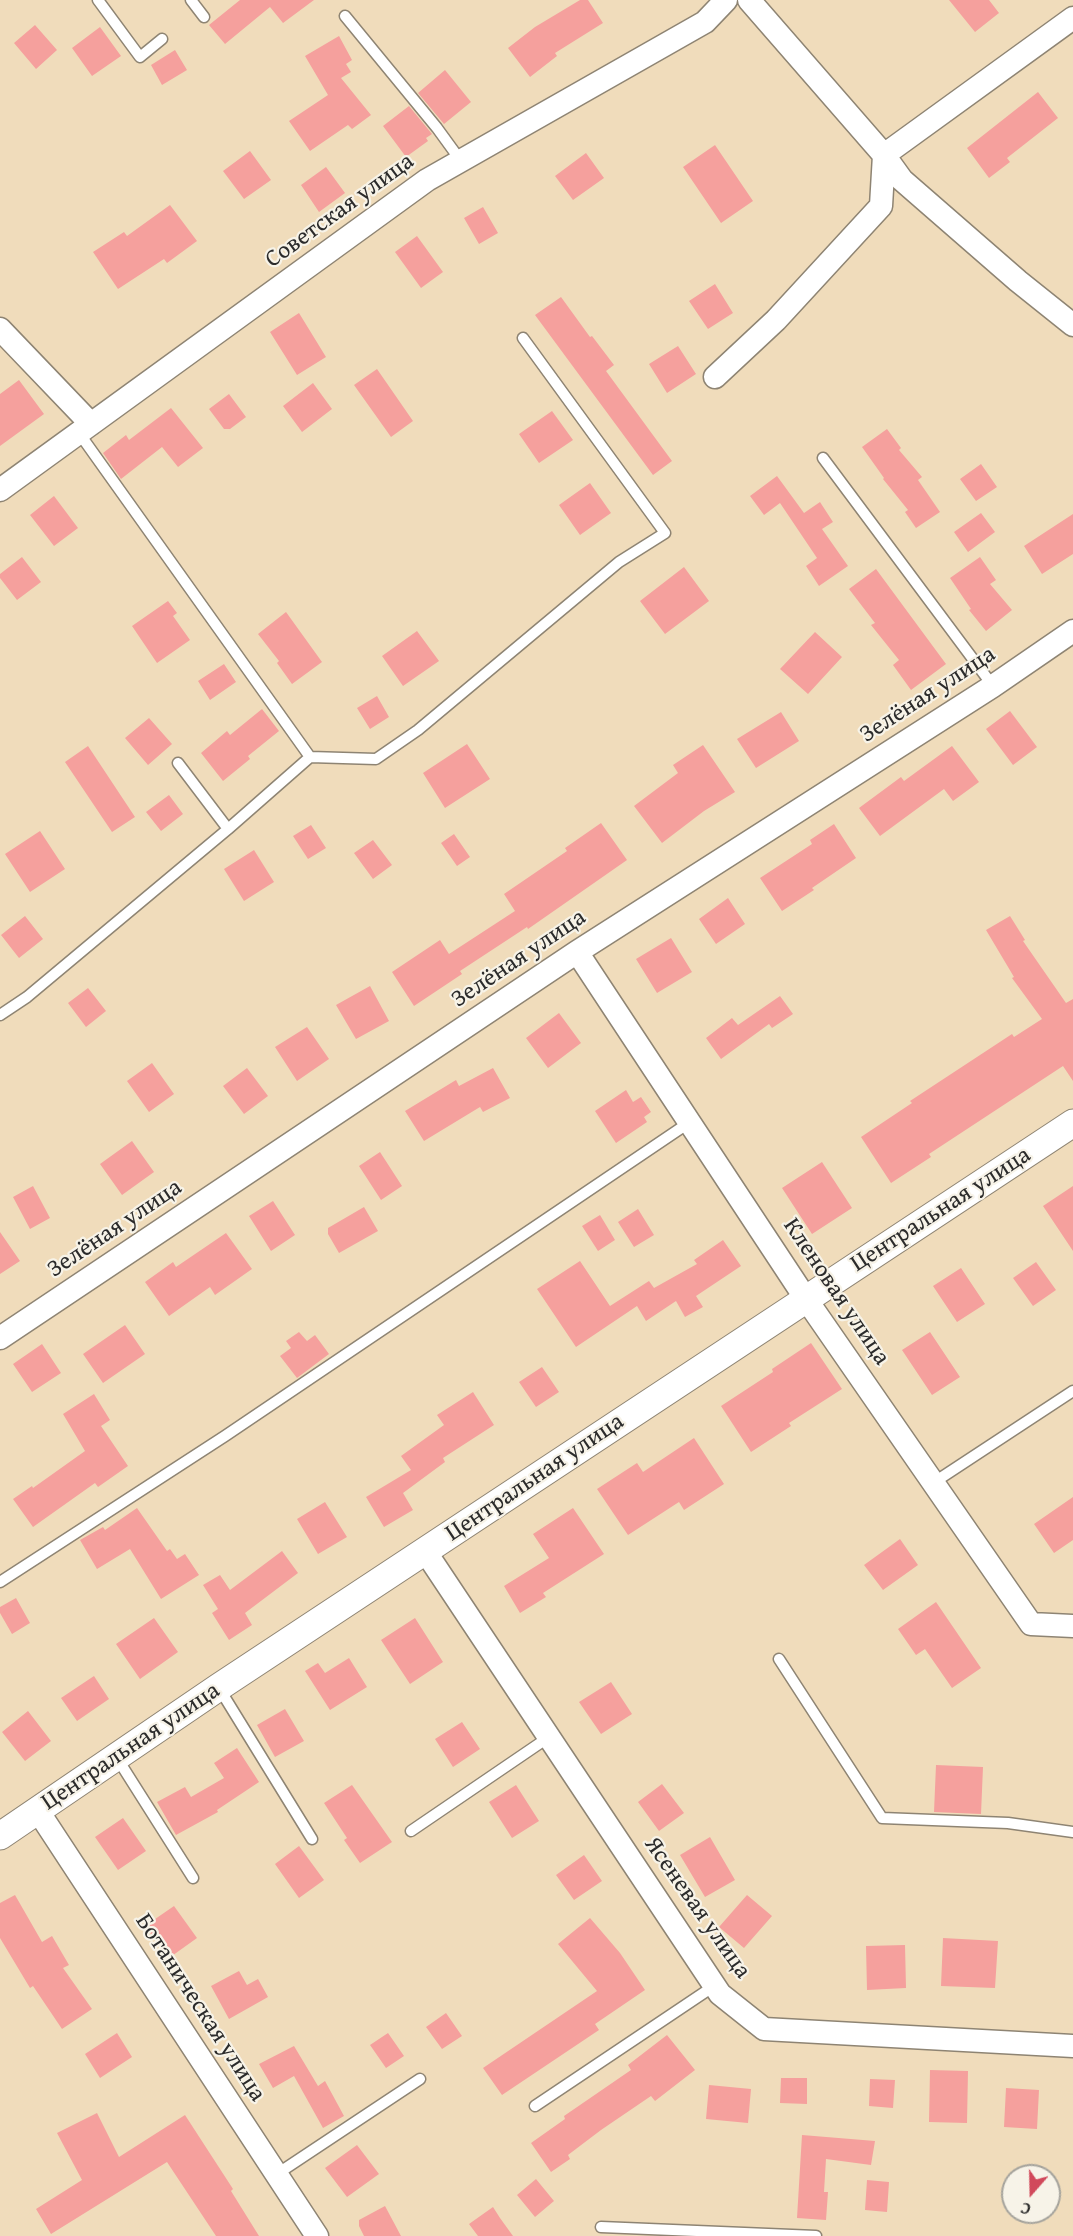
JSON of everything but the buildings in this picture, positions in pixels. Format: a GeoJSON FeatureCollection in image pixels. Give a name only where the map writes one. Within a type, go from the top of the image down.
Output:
{"type":"FeatureCollection","features":[{"type":"Feature","properties":{"kind":"street","name":"Советская улица"},"geometry":{"type":"LineString","coordinates":[[0,490],[428,180],[705,22],[726,0]]}},
{"type":"Feature","properties":{"kind":"street"},"geometry":{"type":"LineString","coordinates":[[749,0],[884,155],[902,180],[1018,281],[1073,325]]}},
{"type":"Feature","properties":{"kind":"street"},"geometry":{"type":"LineString","coordinates":[[884,155],[1073,18]]}},
{"type":"Feature","properties":{"kind":"street"},"geometry":{"type":"LineString","coordinates":[[715,377],[776,320],[881,206],[884,155]]}},
{"type":"Feature","properties":{"kind":"street"},"geometry":{"type":"LineString","coordinates":[[0,329],[85,428]]}},
{"type":"Feature","properties":{"kind":"street","name":"Зелёная улица"},"geometry":{"type":"LineString","coordinates":[[0,1338],[578,952],[993,686],[1073,632]]}},
{"type":"Feature","properties":{"kind":"street","name":"Кленовая улица"},"geometry":{"type":"LineString","coordinates":[[578,952],[806,1299],[1030,1624],[1073,1626]]}},
{"type":"Feature","properties":{"kind":"street","name":"Центральная улица"},"geometry":{"type":"LineString","coordinates":[[0,1836],[219,1687],[1073,1123]]}},
{"type":"Feature","properties":{"kind":"street","name":"Ясеневая улица"},"geometry":{"type":"LineString","coordinates":[[425,1551],[714,1986],[720,1994],[764,2029],[1073,2046]]}},
{"type":"Feature","properties":{"kind":"street","name":"Ботаническая улица"},"geometry":{"type":"LineString","coordinates":[[38,1811],[317,2236]]}},
{"type":"Feature","properties":{"kind":"lane"},"geometry":{"type":"LineString","coordinates":[[98,0],[140,57],[162,39]]}},
{"type":"Feature","properties":{"kind":"lane"},"geometry":{"type":"LineString","coordinates":[[191,0],[204,17]]}},
{"type":"Feature","properties":{"kind":"lane"},"geometry":{"type":"LineString","coordinates":[[345,16],[461,160]]}},
{"type":"Feature","properties":{"kind":"lane"},"geometry":{"type":"LineString","coordinates":[[0,1014],[27,997],[228,829],[310,757],[376,759],[418,730],[619,562],[665,533],[523,338]]}},
{"type":"Feature","properties":{"kind":"lane"},"geometry":{"type":"LineString","coordinates":[[85,428],[310,757]]}},
{"type":"Feature","properties":{"kind":"lane"},"geometry":{"type":"LineString","coordinates":[[823,458],[993,686]]}},
{"type":"Feature","properties":{"kind":"lane"},"geometry":{"type":"LineString","coordinates":[[178,763],[228,829]]}},
{"type":"Feature","properties":{"kind":"lane"},"geometry":{"type":"LineString","coordinates":[[0,1582],[225,1436],[690,1122]]}},
{"type":"Feature","properties":{"kind":"lane"},"geometry":{"type":"LineString","coordinates":[[933,1483],[1073,1391]]}},
{"type":"Feature","properties":{"kind":"lane"},"geometry":{"type":"LineString","coordinates":[[779,1659],[882,1818],[1008,1823],[1073,1833]]}},
{"type":"Feature","properties":{"kind":"lane"},"geometry":{"type":"LineString","coordinates":[[219,1687],[312,1839]]}},
{"type":"Feature","properties":{"kind":"lane"},"geometry":{"type":"LineString","coordinates":[[411,1831],[549,1737]]}},
{"type":"Feature","properties":{"kind":"lane"},"geometry":{"type":"LineString","coordinates":[[117,1758],[193,1878]]}},
{"type":"Feature","properties":{"kind":"lane"},"geometry":{"type":"LineString","coordinates":[[535,2106],[714,1986]]}},
{"type":"Feature","properties":{"kind":"lane"},"geometry":{"type":"LineString","coordinates":[[277,2174],[420,2079]]}},
{"type":"Feature","properties":{"kind":"lane"},"geometry":{"type":"LineString","coordinates":[[602,2227],[816,2236]]}}]}
